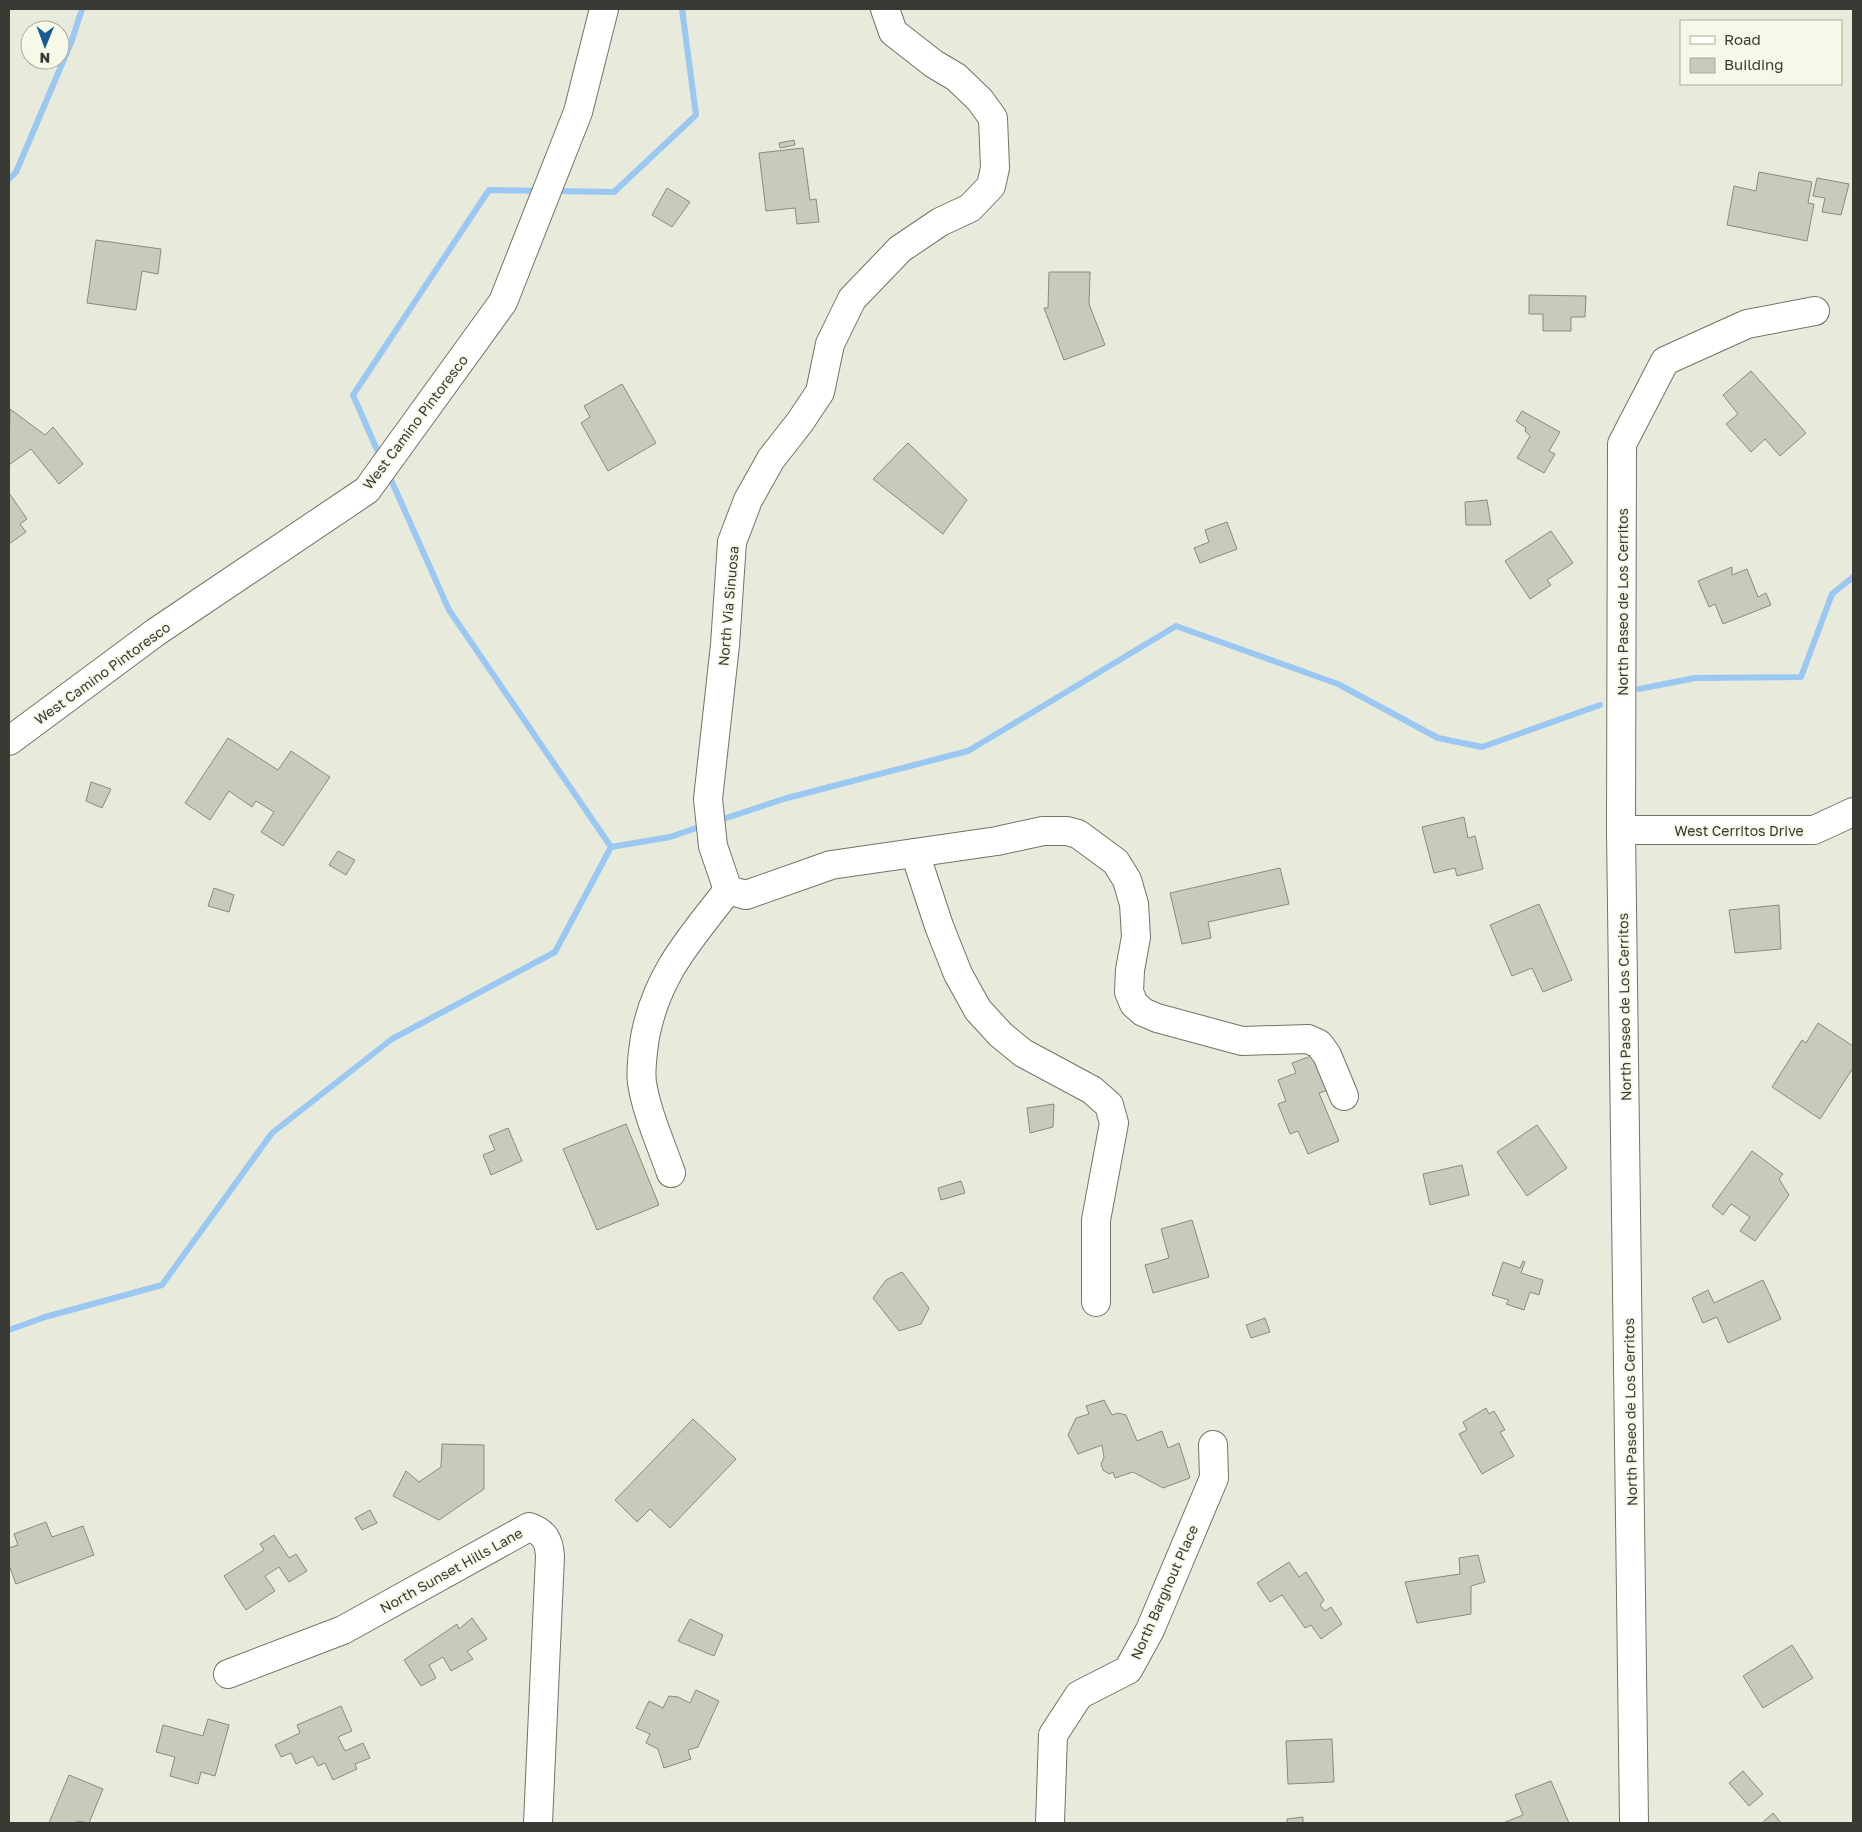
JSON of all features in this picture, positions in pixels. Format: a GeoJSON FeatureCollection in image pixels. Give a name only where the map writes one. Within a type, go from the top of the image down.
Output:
{"type":"FeatureCollection","features":[{"type":"Feature","properties":{"kind":"street","name":"West Camino Pintoresco"},"geometry":{"type":"LineString","coordinates":[[9,741],[156,632],[367,490],[503,302],[578,112],[604,9]]}},
{"type":"Feature","properties":{"kind":"street","name":"North Via Sinuosa"},"geometry":{"type":"LineString","coordinates":[[728,890],[713,846],[708,799],[725,646],[732,542],[745,508],[771,459],[800,422],[820,392],[830,344],[852,300],[900,249],[940,222],[970,208],[991,186],[995,168],[993,118],[980,100],[956,77],[934,64],[893,32],[885,9]]}},
{"type":"Feature","properties":{"kind":"street","name":"North Paseo de Los Cerritos"},"geometry":{"type":"LineString","coordinates":[[1634,1823],[1634,1672],[1622,830],[1622,444],[1665,361],[1747,324],[1815,311]]}},
{"type":"Feature","properties":{"kind":"street","name":"West Cerritos Drive"},"geometry":{"type":"LineString","coordinates":[[1622,830],[1814,830],[1853,812]]}},
{"type":"Feature","properties":{"kind":"street"},"geometry":{"type":"LineString","coordinates":[[671,1173],[646,1104],[642,1081],[642,1053],[655,999],[666,973],[728,890],[746,895],[831,865],[1044,831],[1067,831],[1078,834],[1116,862],[1127,880],[1134,904],[1136,937],[1130,970],[1129,992],[1134,1004],[1143,1012],[1157,1018],[1242,1041],[1308,1039],[1319,1044],[1327,1055],[1344,1096]]}},
{"type":"Feature","properties":{"kind":"street"},"geometry":{"type":"LineString","coordinates":[[915,853],[939,926],[958,974],[978,1010],[1001,1036],[1023,1053],[1092,1090],[1109,1104],[1114,1123],[1096,1220],[1096,1302]]}},
{"type":"Feature","properties":{"kind":"street","name":"North Barghout Place"},"geometry":{"type":"LineString","coordinates":[[1050,1823],[1053,1735],[1079,1696],[1128,1670],[1150,1630],[1214,1478],[1213,1445]]}},
{"type":"Feature","properties":{"kind":"street","name":"North Sunset Hills Lane"},"geometry":{"type":"LineString","coordinates":[[228,1674],[343,1630],[529,1527],[540,1531],[549,1545],[550,1556],[538,1823]]}},
{"type":"Feature","properties":{"kind":"building"},"geometry":{"type":"Polygon","coordinates":[[[794,140],[795,145],[780,148],[779,143],[794,140]]]}},
{"type":"Feature","properties":{"kind":"building"},"geometry":{"type":"Polygon","coordinates":[[[803,148],[810,200],[816,199],[819,222],[797,224],[795,208],[766,211],[759,153],[803,148]]]}},
{"type":"Feature","properties":{"kind":"building"},"geometry":{"type":"Polygon","coordinates":[[[1759,172],[1812,182],[1808,203],[1814,204],[1807,241],[1727,225],[1734,186],[1756,191],[1759,172]]]}},
{"type":"Feature","properties":{"kind":"building"},"geometry":{"type":"Polygon","coordinates":[[[1817,178],[1849,184],[1841,215],[1822,212],[1825,198],[1813,196],[1817,178]]]}},
{"type":"Feature","properties":{"kind":"building"},"geometry":{"type":"Polygon","coordinates":[[[667,188],[690,202],[672,227],[652,215],[667,188]]]}},
{"type":"Feature","properties":{"kind":"building"},"geometry":{"type":"Polygon","coordinates":[[[96,240],[161,249],[158,274],[142,271],[136,310],[87,303],[96,240]]]}},
{"type":"Feature","properties":{"kind":"building"},"geometry":{"type":"Polygon","coordinates":[[[1049,272],[1090,272],[1089,304],[1105,345],[1064,360],[1044,308],[1048,308],[1049,272]]]}},
{"type":"Feature","properties":{"kind":"building"},"geometry":{"type":"Polygon","coordinates":[[[1529,295],[1586,296],[1585,317],[1571,317],[1571,331],[1543,331],[1543,314],[1529,314],[1529,295]]]}},
{"type":"Feature","properties":{"kind":"building"},"geometry":{"type":"Polygon","coordinates":[[[1751,371],[1806,433],[1780,456],[1765,439],[1751,452],[1726,424],[1738,414],[1723,395],[1751,371]]]}},
{"type":"Feature","properties":{"kind":"building"},"geometry":{"type":"Polygon","coordinates":[[[622,384],[656,443],[608,471],[581,423],[590,417],[584,406],[622,384]]]}},
{"type":"Feature","properties":{"kind":"building"},"geometry":{"type":"Polygon","coordinates":[[[10,409],[45,435],[53,427],[83,464],[59,484],[31,449],[9,465],[10,409]]]}},
{"type":"Feature","properties":{"kind":"building"},"geometry":{"type":"Polygon","coordinates":[[[1522,411],[1560,432],[1549,451],[1555,454],[1544,473],[1517,458],[1530,436],[1525,431],[1526,428],[1516,421],[1522,411]]]}},
{"type":"Feature","properties":{"kind":"building"},"geometry":{"type":"Polygon","coordinates":[[[908,443],[967,500],[943,534],[873,479],[908,443]]]}},
{"type":"Feature","properties":{"kind":"building"},"geometry":{"type":"Polygon","coordinates":[[[9,493],[27,519],[20,524],[26,532],[9,544],[9,493]]]}},
{"type":"Feature","properties":{"kind":"building"},"geometry":{"type":"Polygon","coordinates":[[[1487,500],[1491,525],[1466,525],[1465,502],[1487,500]]]}},
{"type":"Feature","properties":{"kind":"building"},"geometry":{"type":"Polygon","coordinates":[[[1227,522],[1237,549],[1200,563],[1194,548],[1209,542],[1205,530],[1227,522]]]}},
{"type":"Feature","properties":{"kind":"building"},"geometry":{"type":"Polygon","coordinates":[[[1551,531],[1573,563],[1547,580],[1551,585],[1530,599],[1505,561],[1551,531]]]}},
{"type":"Feature","properties":{"kind":"building"},"geometry":{"type":"Polygon","coordinates":[[[1732,567],[1732,575],[1747,569],[1758,597],[1766,593],[1771,605],[1723,624],[1715,604],[1709,607],[1698,581],[1732,567]]]}},
{"type":"Feature","properties":{"kind":"building"},"geometry":{"type":"Polygon","coordinates":[[[228,738],[278,770],[291,751],[330,777],[283,846],[261,832],[274,812],[256,801],[252,807],[229,791],[210,820],[185,803],[228,738]]]}},
{"type":"Feature","properties":{"kind":"building"},"geometry":{"type":"Polygon","coordinates":[[[91,782],[111,789],[102,808],[86,801],[91,782]]]}},
{"type":"Feature","properties":{"kind":"building"},"geometry":{"type":"Polygon","coordinates":[[[1464,817],[1468,838],[1475,836],[1483,869],[1457,876],[1455,868],[1434,873],[1422,827],[1464,817]]]}},
{"type":"Feature","properties":{"kind":"building"},"geometry":{"type":"Polygon","coordinates":[[[338,851],[355,860],[346,875],[329,865],[338,851]]]}},
{"type":"Feature","properties":{"kind":"building"},"geometry":{"type":"Polygon","coordinates":[[[1280,868],[1289,904],[1208,922],[1211,938],[1182,944],[1170,893],[1280,868]]]}},
{"type":"Feature","properties":{"kind":"building"},"geometry":{"type":"Polygon","coordinates":[[[214,888],[234,895],[229,912],[208,906],[214,888]]]}},
{"type":"Feature","properties":{"kind":"building"},"geometry":{"type":"Polygon","coordinates":[[[1539,904],[1572,980],[1543,992],[1532,968],[1512,976],[1490,925],[1539,904]]]}},
{"type":"Feature","properties":{"kind":"building"},"geometry":{"type":"Polygon","coordinates":[[[1779,905],[1781,949],[1735,953],[1729,910],[1779,905]]]}},
{"type":"Feature","properties":{"kind":"building"},"geometry":{"type":"Polygon","coordinates":[[[1818,1023],[1853,1046],[1853,1068],[1820,1119],[1772,1087],[1802,1040],[1806,1043],[1818,1023]]]}},
{"type":"Feature","properties":{"kind":"building"},"geometry":{"type":"Polygon","coordinates":[[[1314,1055],[1329,1090],[1319,1093],[1339,1141],[1308,1154],[1298,1131],[1290,1134],[1278,1104],[1286,1101],[1278,1080],[1296,1073],[1292,1063],[1314,1055]]]}},
{"type":"Feature","properties":{"kind":"building"},"geometry":{"type":"Polygon","coordinates":[[[1054,1104],[1053,1127],[1030,1133],[1027,1108],[1054,1104]]]}},
{"type":"Feature","properties":{"kind":"building"},"geometry":{"type":"Polygon","coordinates":[[[626,1124],[659,1205],[597,1230],[563,1149],[626,1124]]]}},
{"type":"Feature","properties":{"kind":"building"},"geometry":{"type":"Polygon","coordinates":[[[1537,1125],[1567,1168],[1527,1196],[1497,1152],[1537,1125]]]}},
{"type":"Feature","properties":{"kind":"building"},"geometry":{"type":"Polygon","coordinates":[[[508,1128],[522,1161],[491,1175],[483,1155],[495,1150],[489,1136],[508,1128]]]}},
{"type":"Feature","properties":{"kind":"building"},"geometry":{"type":"Polygon","coordinates":[[[1752,1151],[1783,1174],[1779,1179],[1789,1195],[1755,1241],[1740,1231],[1750,1217],[1731,1204],[1723,1215],[1712,1206],[1752,1151]]]}},
{"type":"Feature","properties":{"kind":"building"},"geometry":{"type":"Polygon","coordinates":[[[1462,1165],[1469,1195],[1430,1205],[1423,1174],[1462,1165]]]}},
{"type":"Feature","properties":{"kind":"building"},"geometry":{"type":"Polygon","coordinates":[[[961,1181],[965,1193],[941,1200],[938,1188],[961,1181]]]}},
{"type":"Feature","properties":{"kind":"building"},"geometry":{"type":"Polygon","coordinates":[[[1192,1220],[1209,1277],[1153,1293],[1145,1265],[1169,1258],[1161,1229],[1192,1220]]]}},
{"type":"Feature","properties":{"kind":"building"},"geometry":{"type":"Polygon","coordinates":[[[1523,1261],[1525,1262],[1521,1273],[1543,1280],[1539,1295],[1530,1292],[1524,1310],[1506,1304],[1509,1300],[1492,1295],[1503,1262],[1520,1268],[1523,1261]]]}},
{"type":"Feature","properties":{"kind":"building"},"geometry":{"type":"Polygon","coordinates":[[[902,1272],[929,1308],[921,1324],[899,1331],[873,1298],[886,1280],[902,1272]]]}},
{"type":"Feature","properties":{"kind":"building"},"geometry":{"type":"Polygon","coordinates":[[[1763,1280],[1781,1319],[1728,1343],[1717,1317],[1703,1323],[1692,1298],[1708,1290],[1714,1303],[1763,1280]]]}},
{"type":"Feature","properties":{"kind":"building"},"geometry":{"type":"Polygon","coordinates":[[[1265,1318],[1270,1332],[1251,1338],[1246,1325],[1265,1318]]]}},
{"type":"Feature","properties":{"kind":"building"},"geometry":{"type":"Polygon","coordinates":[[[1104,1400],[1112,1415],[1118,1413],[1126,1415],[1137,1441],[1162,1431],[1168,1448],[1179,1443],[1190,1478],[1163,1488],[1133,1472],[1115,1478],[1113,1472],[1109,1474],[1103,1470],[1101,1464],[1104,1457],[1102,1445],[1078,1454],[1068,1435],[1076,1418],[1089,1414],[1086,1406],[1104,1400]]]}},
{"type":"Feature","properties":{"kind":"building"},"geometry":{"type":"Polygon","coordinates":[[[1486,1408],[1489,1414],[1494,1411],[1505,1430],[1500,1432],[1514,1456],[1482,1474],[1459,1434],[1467,1430],[1463,1422],[1486,1408]]]}},
{"type":"Feature","properties":{"kind":"building"},"geometry":{"type":"Polygon","coordinates":[[[693,1419],[736,1459],[670,1528],[650,1509],[637,1522],[615,1500],[693,1419]]]}},
{"type":"Feature","properties":{"kind":"building"},"geometry":{"type":"Polygon","coordinates":[[[442,1444],[484,1445],[484,1489],[439,1520],[393,1496],[406,1471],[419,1482],[441,1467],[442,1444]]]}},
{"type":"Feature","properties":{"kind":"building"},"geometry":{"type":"Polygon","coordinates":[[[370,1510],[377,1523],[362,1530],[355,1518],[370,1510]]]}},
{"type":"Feature","properties":{"kind":"building"},"geometry":{"type":"Polygon","coordinates":[[[46,1522],[52,1537],[83,1526],[94,1555],[16,1584],[9,1565],[9,1548],[18,1545],[14,1534],[46,1522]]]}},
{"type":"Feature","properties":{"kind":"building"},"geometry":{"type":"Polygon","coordinates":[[[274,1535],[289,1558],[296,1554],[307,1571],[289,1582],[279,1567],[265,1576],[275,1591],[246,1610],[224,1576],[264,1550],[260,1544],[274,1535]]]}},
{"type":"Feature","properties":{"kind":"building"},"geometry":{"type":"Polygon","coordinates":[[[1478,1555],[1485,1582],[1471,1586],[1471,1614],[1417,1623],[1405,1582],[1460,1574],[1459,1558],[1478,1555]]]}},
{"type":"Feature","properties":{"kind":"building"},"geometry":{"type":"Polygon","coordinates":[[[1289,1562],[1299,1577],[1306,1572],[1324,1600],[1320,1605],[1325,1611],[1331,1607],[1342,1624],[1321,1639],[1311,1625],[1305,1628],[1282,1595],[1270,1602],[1257,1583],[1289,1562]]]}},
{"type":"Feature","properties":{"kind":"building"},"geometry":{"type":"Polygon","coordinates":[[[472,1618],[487,1639],[467,1651],[473,1659],[451,1671],[443,1657],[429,1665],[436,1678],[421,1686],[404,1660],[457,1624],[459,1629],[472,1618]]]}},
{"type":"Feature","properties":{"kind":"building"},"geometry":{"type":"Polygon","coordinates":[[[690,1619],[723,1635],[714,1656],[678,1641],[690,1619]]]}},
{"type":"Feature","properties":{"kind":"building"},"geometry":{"type":"Polygon","coordinates":[[[1792,1645],[1813,1678],[1763,1708],[1743,1676],[1792,1645]]]}},
{"type":"Feature","properties":{"kind":"building"},"geometry":{"type":"Polygon","coordinates":[[[696,1690],[719,1701],[698,1747],[688,1750],[691,1759],[664,1768],[658,1749],[646,1743],[650,1734],[636,1728],[649,1701],[663,1708],[669,1696],[678,1697],[690,1703],[696,1690]]]}},
{"type":"Feature","properties":{"kind":"building"},"geometry":{"type":"Polygon","coordinates":[[[341,1706],[352,1731],[338,1737],[345,1751],[363,1743],[370,1758],[355,1764],[357,1769],[333,1780],[325,1763],[318,1766],[313,1756],[296,1764],[291,1753],[281,1757],[275,1745],[300,1733],[297,1725],[341,1706]]]}},
{"type":"Feature","properties":{"kind":"building"},"geometry":{"type":"Polygon","coordinates":[[[208,1719],[229,1725],[215,1776],[201,1772],[198,1784],[170,1776],[175,1757],[156,1752],[163,1725],[203,1736],[208,1719]]]}},
{"type":"Feature","properties":{"kind":"building"},"geometry":{"type":"Polygon","coordinates":[[[1332,1739],[1334,1782],[1288,1784],[1286,1741],[1332,1739]]]}},
{"type":"Feature","properties":{"kind":"building"},"geometry":{"type":"Polygon","coordinates":[[[1743,1771],[1763,1794],[1749,1806],[1729,1783],[1743,1771]]]}},
{"type":"Feature","properties":{"kind":"building"},"geometry":{"type":"Polygon","coordinates":[[[69,1775],[103,1789],[89,1823],[77,1821],[76,1823],[49,1823],[69,1775]]]}},
{"type":"Feature","properties":{"kind":"building"},"geometry":{"type":"Polygon","coordinates":[[[1551,1781],[1569,1823],[1503,1823],[1523,1815],[1515,1795],[1551,1781]]]}},
{"type":"Feature","properties":{"kind":"building"},"geometry":{"type":"Polygon","coordinates":[[[1773,1813],[1781,1823],[1762,1823],[1773,1813]]]}},
{"type":"Feature","properties":{"kind":"building"},"geometry":{"type":"Polygon","coordinates":[[[1303,1817],[1303,1823],[1287,1823],[1287,1819],[1303,1817]]]}},
{"type":"Feature","properties":{"kind":"waterway"},"geometry":{"type":"LineString","coordinates":[[9,179],[16,172],[71,43],[82,9]]}},
{"type":"Feature","properties":{"kind":"waterway"},"geometry":{"type":"LineString","coordinates":[[555,191],[614,192],[696,115],[682,9]]}},
{"type":"Feature","properties":{"kind":"waterway"},"geometry":{"type":"LineString","coordinates":[[381,459],[353,395],[489,190],[540,191]]}},
{"type":"Feature","properties":{"kind":"waterway"},"geometry":{"type":"LineString","coordinates":[[388,473],[449,610],[611,847]]}},
{"type":"Feature","properties":{"kind":"waterway"},"geometry":{"type":"LineString","coordinates":[[1639,689],[1695,678],[1801,677],[1832,594],[1853,577]]}},
{"type":"Feature","properties":{"kind":"waterway"},"geometry":{"type":"LineString","coordinates":[[717,821],[787,798],[968,751],[1176,626],[1338,684],[1438,738],[1482,747],[1600,705]]}},
{"type":"Feature","properties":{"kind":"waterway"},"geometry":{"type":"LineString","coordinates":[[9,1330],[45,1317],[162,1285],[272,1133],[392,1039],[555,952],[611,847],[670,837],[705,825]]}}]}
